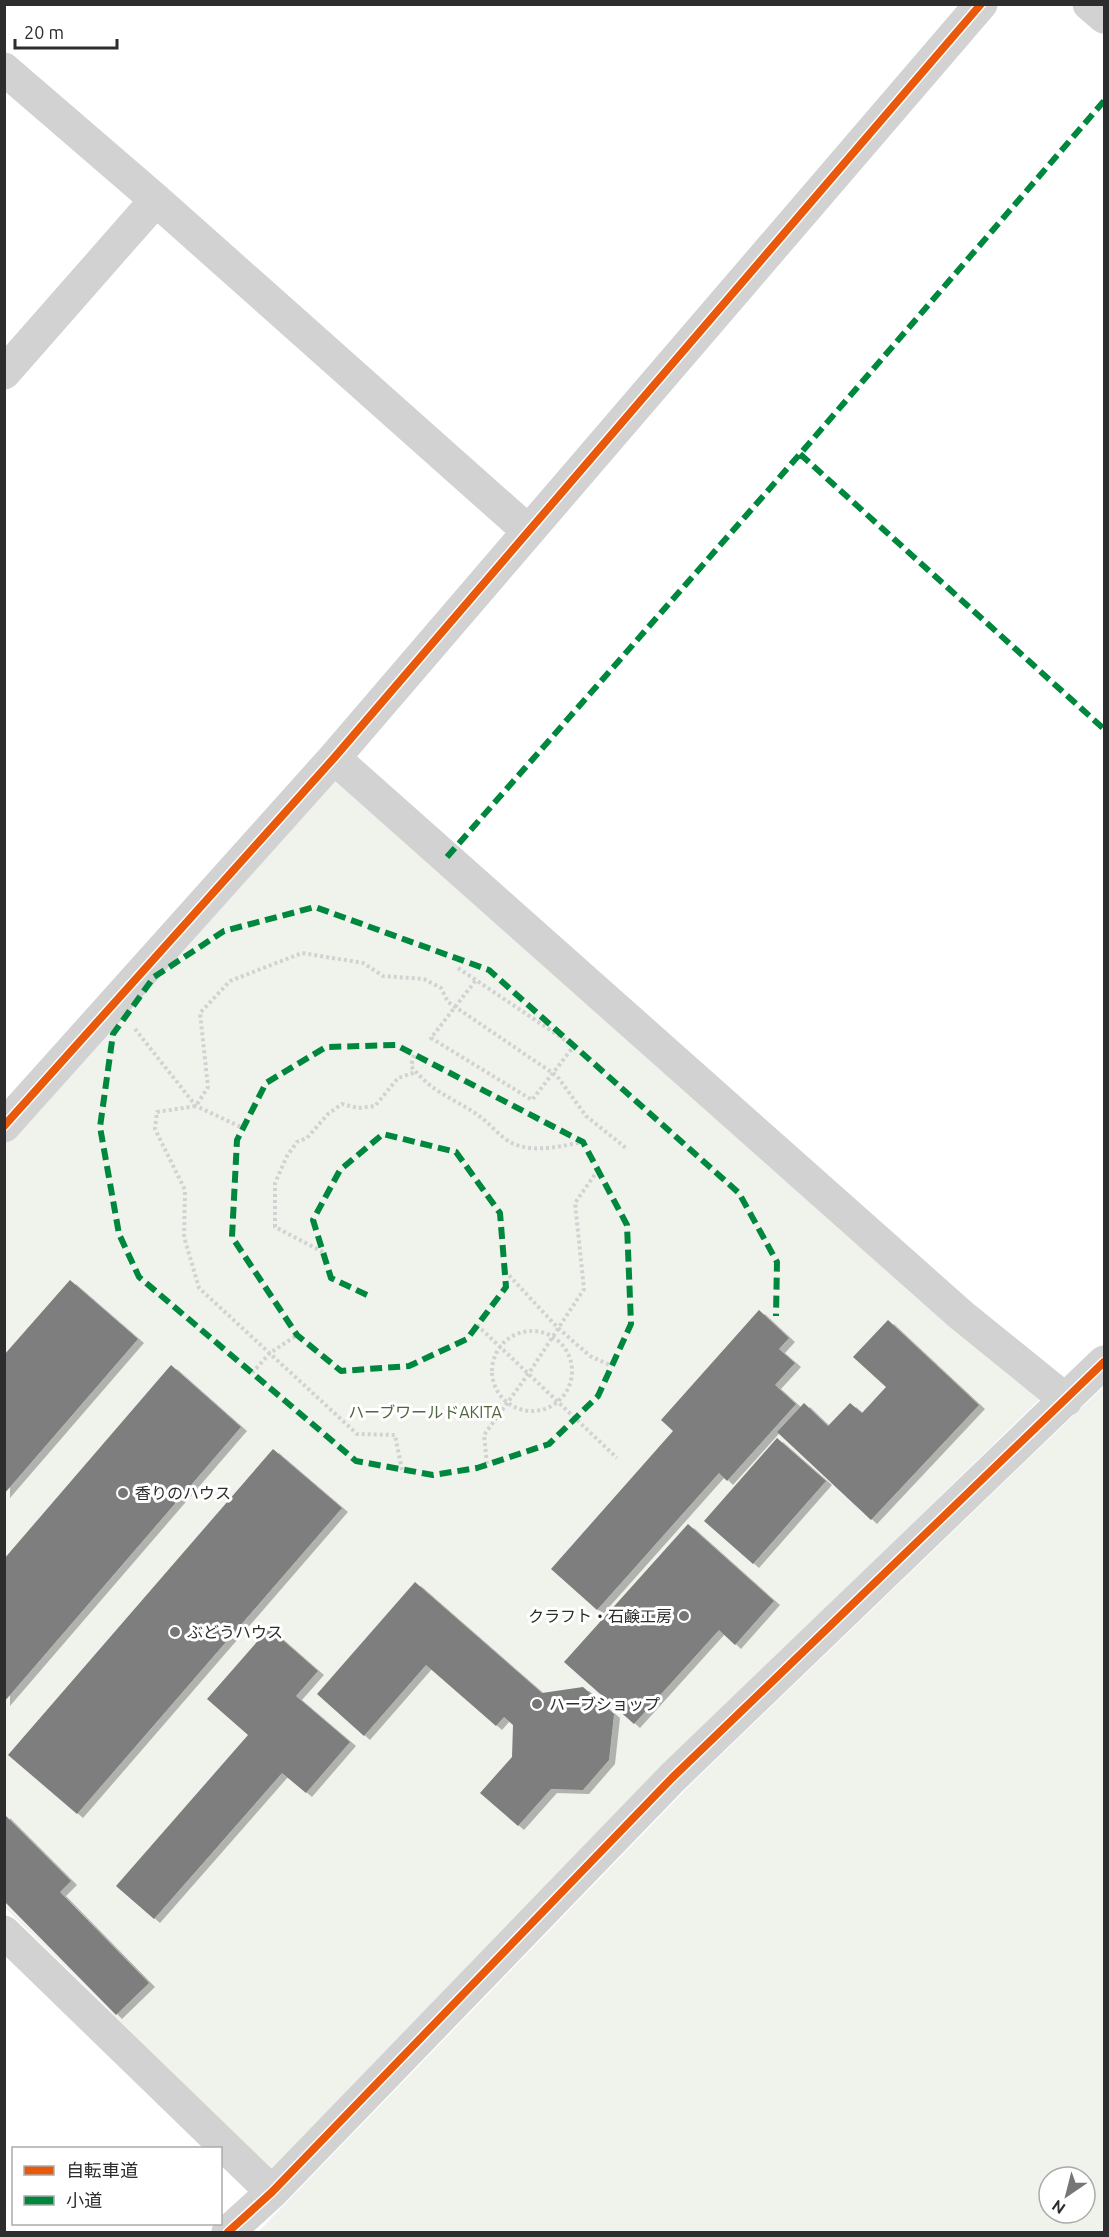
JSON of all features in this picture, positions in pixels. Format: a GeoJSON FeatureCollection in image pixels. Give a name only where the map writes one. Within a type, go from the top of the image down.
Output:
{"type":"FeatureCollection","features":[{"type":"Feature","properties":{"kind":"street"},"geometry":{"type":"LineString","coordinates":[[4,1126],[334,758],[981,4]]}},
{"type":"Feature","properties":{"kind":"street"},"geometry":{"type":"LineString","coordinates":[[1089,4],[1104,17]]}},
{"type":"Feature","properties":{"kind":"street"},"geometry":{"type":"LineString","coordinates":[[4,69],[156,200],[528,531]]}},
{"type":"Feature","properties":{"kind":"street"},"geometry":{"type":"LineString","coordinates":[[4,373],[156,200]]}},
{"type":"Feature","properties":{"kind":"street"},"geometry":{"type":"LineString","coordinates":[[334,758],[952,1307],[1066,1400]]}},
{"type":"Feature","properties":{"kind":"street"},"geometry":{"type":"LineString","coordinates":[[228,2232],[272,2192],[672,1778],[1104,1362]]}},
{"type":"Feature","properties":{"kind":"street"},"geometry":{"type":"LineString","coordinates":[[4,1932],[272,2192]]}},
{"type":"Feature","properties":{"kind":"path"},"geometry":{"type":"LineString","coordinates":[[402,1470],[395,1436],[357,1434],[199,1288],[184,1237],[185,1190],[156,1129],[157,1112],[196,1106],[208,1087],[201,1013],[230,981],[302,952],[363,963],[383,976],[424,979],[441,988],[448,1002],[553,1073],[586,1116],[626,1148]]}},
{"type":"Feature","properties":{"kind":"path"},"geometry":{"type":"LineString","coordinates":[[458,968],[476,980],[574,1046],[532,1100],[431,1038],[476,980]]}},
{"type":"Feature","properties":{"kind":"path"},"geometry":{"type":"LineString","coordinates":[[132,1026],[196,1106],[243,1128]]}},
{"type":"Feature","properties":{"kind":"path"},"geometry":{"type":"LineString","coordinates":[[414,1055],[411,1066],[437,1092],[481,1118],[514,1144],[542,1148],[583,1142]]}},
{"type":"Feature","properties":{"kind":"path"},"geometry":{"type":"LineString","coordinates":[[323,1252],[275,1227],[275,1183],[287,1156],[297,1142],[307,1138],[328,1114],[342,1104],[358,1108],[375,1106],[398,1078],[416,1072]]}},
{"type":"Feature","properties":{"kind":"path"},"geometry":{"type":"LineString","coordinates":[[487,1464],[484,1435],[529,1373],[584,1290],[575,1203],[598,1170]]}},
{"type":"Feature","properties":{"kind":"path"},"geometry":{"type":"LineString","coordinates":[[505,1271],[558,1328],[590,1356],[612,1366]]}},
{"type":"Feature","properties":{"kind":"path"},"geometry":{"type":"LineString","coordinates":[[477,1325],[617,1458]]}},
{"type":"Feature","properties":{"kind":"path"},"geometry":{"type":"LineString","coordinates":[[543,1332],[564,1348],[570,1361],[572,1374],[569,1387],[561,1399],[550,1407],[538,1411],[525,1411],[507,1403],[495,1388],[492,1375],[492,1363],[497,1351],[505,1341],[516,1334],[543,1332]]}},
{"type":"Feature","properties":{"kind":"path"},"geometry":{"type":"LineString","coordinates":[[252,1373],[270,1353],[297,1335]]}},
{"type":"Feature","properties":{"kind":"green space","name":"ハーブワールドAKITA"},"geometry":{"type":"Polygon","coordinates":[[[337,773],[1040,1399],[681,1748],[272,2170],[5,1908],[5,1143],[337,773]]]}},
{"type":"Feature","properties":{"kind":"green space"},"geometry":{"type":"Polygon","coordinates":[[[1104,1386],[1104,2232],[258,2232],[694,1781],[1104,1386]]]}},
{"type":"Feature","properties":{"kind":"building"},"geometry":{"type":"Polygon","coordinates":[[[70,1280],[138,1339],[4,1494],[4,1355],[70,1280]]]}},
{"type":"Feature","properties":{"kind":"building"},"geometry":{"type":"Polygon","coordinates":[[[759,1310],[789,1338],[779,1349],[795,1363],[775,1385],[796,1404],[727,1481],[719,1473],[597,1610],[551,1569],[673,1431],[661,1420],[759,1310]]]}},
{"type":"Feature","properties":{"kind":"building"},"geometry":{"type":"Polygon","coordinates":[[[888,1320],[979,1405],[871,1520],[777,1432],[804,1403],[828,1426],[850,1403],[862,1413],[886,1387],[853,1357],[888,1320]]]}},
{"type":"Feature","properties":{"kind":"building","name":"香りのハウス"},"geometry":{"type":"Polygon","coordinates":[[[171,1365],[241,1427],[4,1702],[4,1559],[171,1365]]]}},
{"type":"Feature","properties":{"kind":"building"},"geometry":{"type":"Polygon","coordinates":[[[777,1438],[826,1481],[753,1564],[704,1521],[777,1438]]]}},
{"type":"Feature","properties":{"kind":"building","name":"ぶどうハウス"},"geometry":{"type":"Polygon","coordinates":[[[273,1449],[342,1508],[77,1814],[8,1755],[273,1449]]]}},
{"type":"Feature","properties":{"kind":"building","name":"クラフト・石鹸工房"},"geometry":{"type":"Polygon","coordinates":[[[688,1524],[774,1601],[735,1645],[719,1630],[634,1724],[564,1662],[688,1524]]]}},
{"type":"Feature","properties":{"kind":"building","name":"ハーブショップ"},"geometry":{"type":"Polygon","coordinates":[[[415,1582],[542,1693],[583,1687],[614,1714],[609,1760],[583,1790],[551,1789],[518,1826],[480,1793],[512,1757],[513,1725],[504,1717],[496,1726],[426,1665],[364,1736],[317,1694],[415,1582]]]}},
{"type":"Feature","properties":{"kind":"building"},"geometry":{"type":"Polygon","coordinates":[[[269,1628],[318,1671],[296,1696],[350,1742],[306,1793],[282,1773],[154,1919],[116,1886],[248,1735],[207,1699],[269,1628]]]}},
{"type":"Feature","properties":{"kind":"building"},"geometry":{"type":"Polygon","coordinates":[[[4,1814],[71,1881],[60,1892],[149,1983],[116,2015],[4,1901],[4,1814]]]}},
{"type":"Feature","properties":{"kind":"marked path"},"geometry":{"type":"LineString","coordinates":[[447,857],[800,454],[1104,101]]}},
{"type":"Feature","properties":{"kind":"marked path"},"geometry":{"type":"LineString","coordinates":[[800,454],[1104,729]]}},
{"type":"Feature","properties":{"kind":"marked path"},"geometry":{"type":"LineString","coordinates":[[367,1295],[331,1278],[313,1220],[340,1170],[383,1134],[456,1152],[500,1213],[506,1287],[467,1339],[409,1366],[341,1371],[297,1335],[232,1237],[237,1140],[266,1083],[326,1047],[396,1045],[583,1142],[627,1225],[631,1324],[598,1396],[549,1444],[477,1468],[433,1475],[356,1461],[139,1277],[119,1234],[100,1127],[113,1034],[154,977],[224,931],[315,907],[489,970],[739,1193],[777,1262],[776,1316]]}},
{"type":"Feature","properties":{"kind":"cycle path"},"geometry":{"type":"LineString","coordinates":[[4,1126],[334,758],[981,4]]}},
{"type":"Feature","properties":{"kind":"cycle path"},"geometry":{"type":"LineString","coordinates":[[228,2232],[272,2192],[672,1778],[1104,1362]]}},
{"type":"Feature","properties":{"kind":"place","name":"香りのハウス"},"geometry":{"type":"Point","coordinates":[123,1493]}},
{"type":"Feature","properties":{"kind":"place","name":"クラフト・石鹸工房"},"geometry":{"type":"Point","coordinates":[684,1616]}},
{"type":"Feature","properties":{"kind":"place","name":"ぶどうハウス"},"geometry":{"type":"Point","coordinates":[175,1632]}},
{"type":"Feature","properties":{"kind":"place","name":"ハーブショップ"},"geometry":{"type":"Point","coordinates":[537,1704]}}]}
